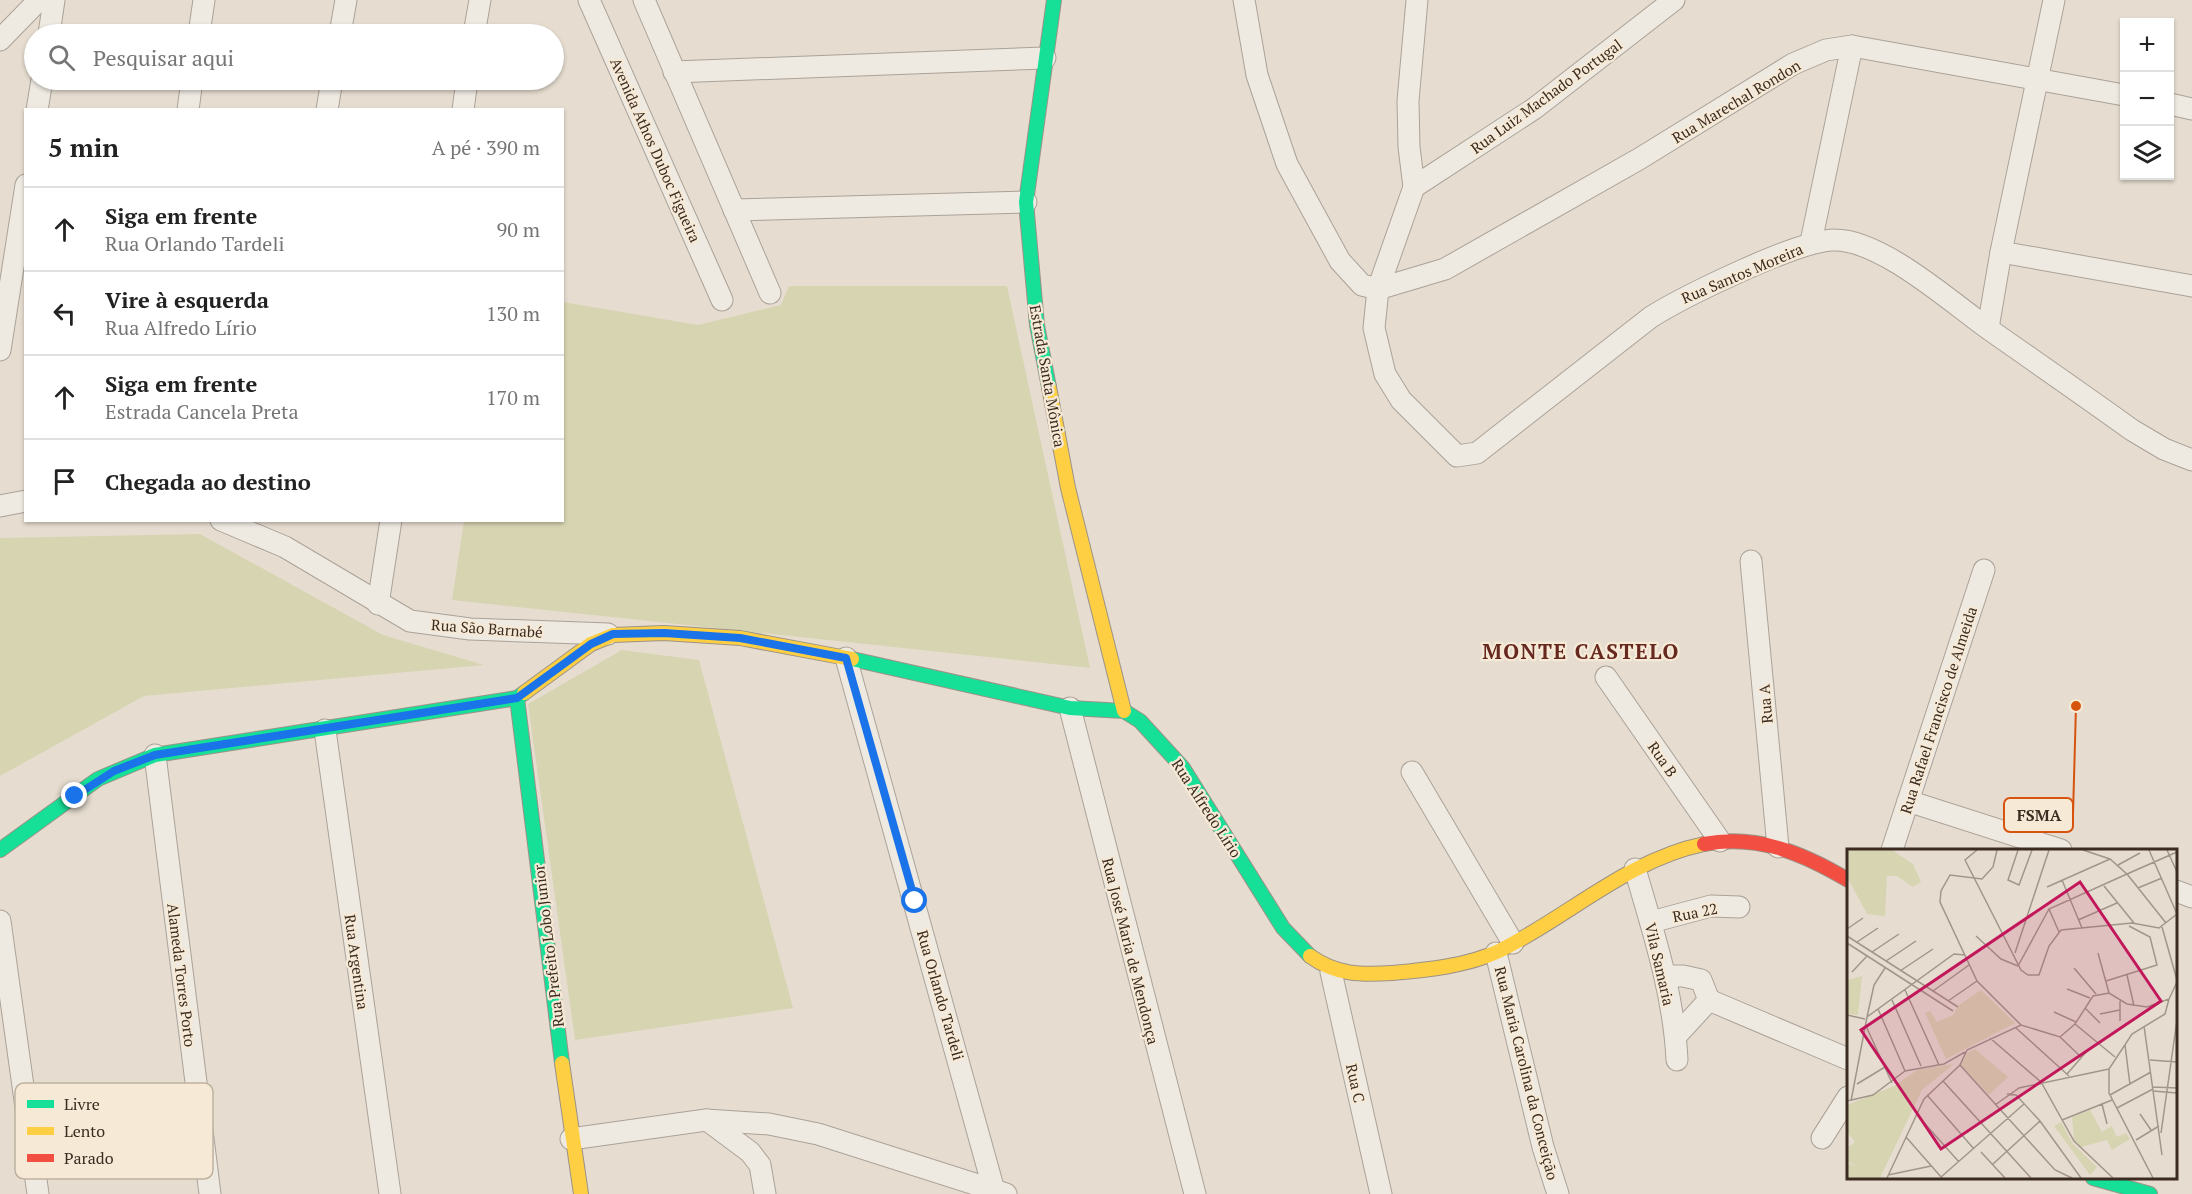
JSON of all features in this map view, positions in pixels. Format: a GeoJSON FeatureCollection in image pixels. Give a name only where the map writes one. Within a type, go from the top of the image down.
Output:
{"type":"FeatureCollection","features":[{"type":"Feature","properties":{"kind":"main road","name":"Estrada Santa Mônica"},"geometry":{"type":"LineString","coordinates":[[1054,0],[1026,202],[1037,325],[1068,488],[1124,711]]}},
{"type":"Feature","properties":{"kind":"main road"},"geometry":{"type":"LineString","coordinates":[[0,850],[28,833],[91,784],[114,771],[155,755],[517,698],[591,644],[613,634],[664,633],[740,638],[846,658],[1070,708],[1124,711]]}},
{"type":"Feature","properties":{"kind":"main road","name":"Rua Prefeito Lobo Junior"},"geometry":{"type":"LineString","coordinates":[[517,698],[571,1139],[581,1194]]}},
{"type":"Feature","properties":{"kind":"main road","name":"Rua Alfredo Lírio"},"geometry":{"type":"LineString","coordinates":[[1124,711],[1140,721],[1162,741],[1183,768],[1283,928],[1301,949],[1331,972]]}},
{"type":"Feature","properties":{"kind":"main road"},"geometry":{"type":"LineString","coordinates":[[1331,972],[1359,975],[1426,969],[1504,948],[1635,869],[1720,841],[1752,841],[1778,848],[1825,865],[1847,879]]}},
{"type":"Feature","properties":{"kind":"main road"},"geometry":{"type":"LineString","coordinates":[[2097,1179],[2150,1194]]}},
{"type":"Feature","properties":{"kind":"street"},"geometry":{"type":"LineString","coordinates":[[0,40],[39,0]]}},
{"type":"Feature","properties":{"kind":"street"},"geometry":{"type":"LineString","coordinates":[[50,24],[54,0]]}},
{"type":"Feature","properties":{"kind":"street"},"geometry":{"type":"LineString","coordinates":[[200,24],[204,0]]}},
{"type":"Feature","properties":{"kind":"street"},"geometry":{"type":"LineString","coordinates":[[342,24],[346,0]]}},
{"type":"Feature","properties":{"kind":"street"},"geometry":{"type":"LineString","coordinates":[[476,24],[480,0]]}},
{"type":"Feature","properties":{"kind":"street","name":"Avenida Athos Duboc Figueira"},"geometry":{"type":"LineString","coordinates":[[589,0],[722,300]]}},
{"type":"Feature","properties":{"kind":"street"},"geometry":{"type":"LineString","coordinates":[[644,0],[770,293]]}},
{"type":"Feature","properties":{"kind":"street"},"geometry":{"type":"LineString","coordinates":[[1244,0],[1257,75],[1287,164],[1340,261],[1362,285],[1378,289],[1414,187],[1409,147],[1408,101],[1417,0]]}},
{"type":"Feature","properties":{"kind":"street","name":"Rua Luiz Machado Portugal"},"geometry":{"type":"LineString","coordinates":[[1414,187],[1535,108],[1674,0]]}},
{"type":"Feature","properties":{"kind":"street"},"geometry":{"type":"LineString","coordinates":[[1988,328],[2001,252],[2054,0]]}},
{"type":"Feature","properties":{"kind":"street"},"geometry":{"type":"LineString","coordinates":[[1811,243],[1852,46]]}},
{"type":"Feature","properties":{"kind":"street","name":"Rua Marechal Rondon"},"geometry":{"type":"LineString","coordinates":[[1378,289],[1445,269],[1640,159],[1793,64],[1826,50],[1852,46],[2037,77],[2120,94]]}},
{"type":"Feature","properties":{"kind":"street"},"geometry":{"type":"LineString","coordinates":[[674,72],[1045,58]]}},
{"type":"Feature","properties":{"kind":"street"},"geometry":{"type":"LineString","coordinates":[[37,108],[40,90]]}},
{"type":"Feature","properties":{"kind":"street"},"geometry":{"type":"LineString","coordinates":[[188,108],[191,90]]}},
{"type":"Feature","properties":{"kind":"street"},"geometry":{"type":"LineString","coordinates":[[327,108],[330,90]]}},
{"type":"Feature","properties":{"kind":"street"},"geometry":{"type":"LineString","coordinates":[[463,108],[466,90]]}},
{"type":"Feature","properties":{"kind":"street"},"geometry":{"type":"LineString","coordinates":[[2174,105],[2192,109]]}},
{"type":"Feature","properties":{"kind":"street"},"geometry":{"type":"LineString","coordinates":[[0,350],[24,198]]}},
{"type":"Feature","properties":{"kind":"street"},"geometry":{"type":"LineString","coordinates":[[734,210],[1026,202]]}},
{"type":"Feature","properties":{"kind":"street","name":"Rua Santos Moreira"},"geometry":{"type":"LineString","coordinates":[[1378,289],[1374,328],[1385,374],[1413,414],[1457,456],[1477,453],[1651,317],[1677,300],[1811,243],[1835,239],[1861,245],[1906,269],[2132,430],[2164,449],[2192,460]]}},
{"type":"Feature","properties":{"kind":"street"},"geometry":{"type":"LineString","coordinates":[[2001,252],[2192,286]]}},
{"type":"Feature","properties":{"kind":"street"},"geometry":{"type":"LineString","coordinates":[[0,506],[24,501]]}},
{"type":"Feature","properties":{"kind":"street"},"geometry":{"type":"LineString","coordinates":[[378,604],[391,522]]}},
{"type":"Feature","properties":{"kind":"street","name":"Rua São Barnabé"},"geometry":{"type":"LineString","coordinates":[[244,525],[320,565],[378,604],[410,621],[436,626],[613,634]]}},
{"type":"Feature","properties":{"kind":"street","name":"Rua A"},"geometry":{"type":"LineString","coordinates":[[1751,561],[1778,848]]}},
{"type":"Feature","properties":{"kind":"street","name":"Rua Rafael Francisco de Almeida"},"geometry":{"type":"LineString","coordinates":[[1892,849],[1984,570]]}},
{"type":"Feature","properties":{"kind":"street","name":"Rua Orlando Tardeli"},"geometry":{"type":"LineString","coordinates":[[846,658],[999,1192]]}},
{"type":"Feature","properties":{"kind":"street","name":"Rua B"},"geometry":{"type":"LineString","coordinates":[[1606,677],[1720,841]]}},
{"type":"Feature","properties":{"kind":"street","name":"Rua José Maria de Mendonça"},"geometry":{"type":"LineString","coordinates":[[1070,708],[1195,1194]]}},
{"type":"Feature","properties":{"kind":"street","name":"Rua Argentina"},"geometry":{"type":"LineString","coordinates":[[325,730],[390,1194]]}},
{"type":"Feature","properties":{"kind":"street","name":"Alameda Torres Porto"},"geometry":{"type":"LineString","coordinates":[[155,755],[196,1083]]}},
{"type":"Feature","properties":{"kind":"street"},"geometry":{"type":"LineString","coordinates":[[1412,772],[1504,948]]}},
{"type":"Feature","properties":{"kind":"street"},"geometry":{"type":"LineString","coordinates":[[1908,801],[2058,849]]}},
{"type":"Feature","properties":{"kind":"street","name":"Vila Samaria"},"geometry":{"type":"LineString","coordinates":[[1635,869],[1665,976],[1676,1036],[1677,1060]]}},
{"type":"Feature","properties":{"kind":"street"},"geometry":{"type":"LineString","coordinates":[[2177,892],[2192,897]]}},
{"type":"Feature","properties":{"kind":"street","name":"Rua 22"},"geometry":{"type":"LineString","coordinates":[[1651,922],[1711,906],[1740,907]]}},
{"type":"Feature","properties":{"kind":"street"},"geometry":{"type":"LineString","coordinates":[[0,921],[23,1083]]}},
{"type":"Feature","properties":{"kind":"street","name":"Rua Maria Carolina da Conceição"},"geometry":{"type":"LineString","coordinates":[[1504,948],[1544,1147],[1558,1194]]}},
{"type":"Feature","properties":{"kind":"street","name":"Rua C"},"geometry":{"type":"LineString","coordinates":[[1331,972],[1381,1194]]}},
{"type":"Feature","properties":{"kind":"street"},"geometry":{"type":"LineString","coordinates":[[1665,976],[1683,976],[1701,980],[1709,1000],[1847,1059]]}},
{"type":"Feature","properties":{"kind":"street"},"geometry":{"type":"LineString","coordinates":[[1676,1036],[1709,1000]]}},
{"type":"Feature","properties":{"kind":"street"},"geometry":{"type":"LineString","coordinates":[[1822,1138],[1847,1099]]}},
{"type":"Feature","properties":{"kind":"street"},"geometry":{"type":"LineString","coordinates":[[706,1120],[750,1152],[760,1165],[765,1194]]}},
{"type":"Feature","properties":{"kind":"street"},"geometry":{"type":"LineString","coordinates":[[571,1139],[706,1120],[768,1124],[818,1134],[999,1192]]}},
{"type":"Feature","properties":{"kind":"street"},"geometry":{"type":"LineString","coordinates":[[36,1179],[38,1194]]}},
{"type":"Feature","properties":{"kind":"street","name":"Alameda Torres Porto"},"geometry":{"type":"LineString","coordinates":[[208,1179],[210,1194]]}},
{"type":"Feature","properties":{"kind":"shaded area"},"geometry":{"type":"Polygon","coordinates":[[[789,286],[1007,286],[1090,668],[452,600],[464,522],[564,522],[564,302],[698,325],[781,305],[789,286]]]}},
{"type":"Feature","properties":{"kind":"shaded area"},"geometry":{"type":"Polygon","coordinates":[[[200,534],[383,635],[484,665],[144,696],[0,776],[0,538],[200,534]]]}},
{"type":"Feature","properties":{"kind":"shaded area"},"geometry":{"type":"Polygon","coordinates":[[[622,650],[699,660],[793,1008],[575,1040],[528,704],[622,650]]]}},
{"type":"Feature","properties":{"kind":"traffic: fast"},"geometry":{"type":"LineString","coordinates":[[1049,387],[1037,325],[1026,202],[1054,0]]}},
{"type":"Feature","properties":{"kind":"traffic: fast"},"geometry":{"type":"LineString","coordinates":[[852,659],[1070,708],[1124,711],[1140,721],[1183,768],[1283,928],[1310,956]]}},
{"type":"Feature","properties":{"kind":"traffic: fast"},"geometry":{"type":"LineString","coordinates":[[0,850],[98,779],[155,755],[517,698],[524,693]]}},
{"type":"Feature","properties":{"kind":"traffic: fast"},"geometry":{"type":"LineString","coordinates":[[517,698],[562,1063]]}},
{"type":"Feature","properties":{"kind":"traffic: fast"},"geometry":{"type":"LineString","coordinates":[[2097,1179],[2150,1194]]}},
{"type":"Feature","properties":{"kind":"traffic: slow"},"geometry":{"type":"LineString","coordinates":[[1049,387],[1068,488],[1124,711]]}},
{"type":"Feature","properties":{"kind":"traffic: slow"},"geometry":{"type":"LineString","coordinates":[[524,693],[591,644],[613,635],[664,633],[740,638],[852,659]]}},
{"type":"Feature","properties":{"kind":"traffic: slow"},"geometry":{"type":"LineString","coordinates":[[1310,956],[1329,967],[1370,974],[1433,969],[1460,964],[1499,951],[1623,876],[1649,863],[1704,844]]}},
{"type":"Feature","properties":{"kind":"traffic: slow"},"geometry":{"type":"LineString","coordinates":[[562,1063],[581,1194]]}},
{"type":"Feature","properties":{"kind":"traffic: jam"},"geometry":{"type":"LineString","coordinates":[[1704,844],[1743,842],[1779,848],[1797,854],[1847,879]]}},
{"type":"Feature","properties":{"kind":"place","name":"FSMA"},"geometry":{"type":"Point","coordinates":[2076,706]}},
{"type":"Feature","properties":{"kind":"district","name":"MONTE CASTELO"},"geometry":{"type":"Point","coordinates":[1581,651]}},
{"type":"Feature","properties":{"kind":"route"},"geometry":{"type":"LineString","coordinates":[[75,796],[114,771],[155,755],[517,698],[591,644],[613,634],[664,633],[740,638],[846,658],[915,901]]}}]}
